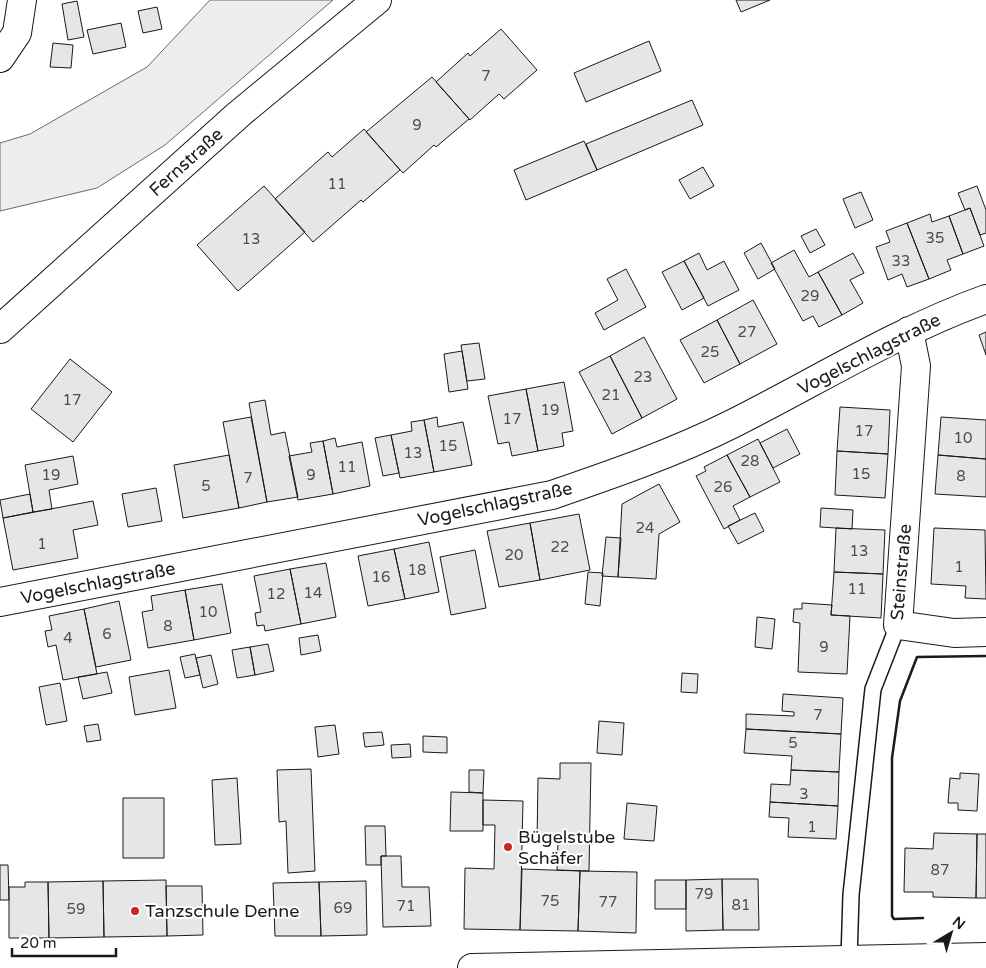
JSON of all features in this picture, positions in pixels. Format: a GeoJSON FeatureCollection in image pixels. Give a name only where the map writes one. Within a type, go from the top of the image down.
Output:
{"type":"FeatureCollection","features":[{"type":"Feature","properties":{"kind":"street"},"geometry":{"type":"LineString","coordinates":[[0,58],[17,33],[22,0]]}},
{"type":"Feature","properties":{"kind":"street","name":"Fernstraße"},"geometry":{"type":"LineString","coordinates":[[0,329],[239,114],[376,0]]}},
{"type":"Feature","properties":{"kind":"street","name":"Vogelschlagstraße"},"geometry":{"type":"LineString","coordinates":[[0,602],[552,495],[625,470],[730,424],[909,331],[986,299]]}},
{"type":"Feature","properties":{"kind":"street","name":"Steinstraße"},"geometry":{"type":"LineString","coordinates":[[898,625],[916,366],[909,331]]}},
{"type":"Feature","properties":{"kind":"street"},"geometry":{"type":"LineString","coordinates":[[898,625],[954,633],[986,632]]}},
{"type":"Feature","properties":{"kind":"street"},"geometry":{"type":"LineString","coordinates":[[472,968],[986,957]]}},
{"type":"Feature","properties":{"kind":"lane","name":"Steinstraße"},"geometry":{"type":"LineString","coordinates":[[849,959],[851,895],[873,689],[898,625]]}},
{"type":"Feature","properties":{"kind":"shaded area"},"geometry":{"type":"Polygon","coordinates":[[[210,0],[333,0],[165,145],[97,188],[0,211],[0,143],[30,134],[147,67],[210,0]]]}},
{"type":"Feature","properties":{"kind":"building"},"geometry":{"type":"Polygon","coordinates":[[[736,0],[770,0],[741,12],[736,0]]]}},
{"type":"Feature","properties":{"kind":"building"},"geometry":{"type":"Polygon","coordinates":[[[77,1],[84,37],[68,40],[62,4],[77,1]]]}},
{"type":"Feature","properties":{"kind":"building"},"geometry":{"type":"Polygon","coordinates":[[[157,7],[162,29],[143,33],[138,11],[157,7]]]}},
{"type":"Feature","properties":{"kind":"building"},"geometry":{"type":"Polygon","coordinates":[[[121,23],[126,47],[93,54],[87,30],[121,23]]]}},
{"type":"Feature","properties":{"kind":"building"},"geometry":{"type":"Polygon","coordinates":[[[501,29],[537,70],[504,99],[499,94],[470,120],[436,82],[468,53],[470,56],[501,29]]]}},
{"type":"Feature","properties":{"kind":"building"},"geometry":{"type":"Polygon","coordinates":[[[649,41],[661,71],[586,102],[574,73],[649,41]]]}},
{"type":"Feature","properties":{"kind":"building"},"geometry":{"type":"Polygon","coordinates":[[[53,43],[73,45],[71,68],[50,67],[53,43]]]}},
{"type":"Feature","properties":{"kind":"building"},"geometry":{"type":"Polygon","coordinates":[[[432,77],[469,119],[436,147],[434,145],[403,173],[366,132],[432,77]]]}},
{"type":"Feature","properties":{"kind":"building"},"geometry":{"type":"Polygon","coordinates":[[[692,100],[703,125],[597,170],[586,144],[692,100]]]}},
{"type":"Feature","properties":{"kind":"building"},"geometry":{"type":"Polygon","coordinates":[[[364,129],[400,170],[363,202],[361,200],[313,242],[275,199],[328,152],[332,157],[364,129]]]}},
{"type":"Feature","properties":{"kind":"building"},"geometry":{"type":"Polygon","coordinates":[[[584,141],[597,170],[526,200],[514,170],[584,141]]]}},
{"type":"Feature","properties":{"kind":"building"},"geometry":{"type":"Polygon","coordinates":[[[703,167],[714,186],[690,199],[679,180],[703,167]]]}},
{"type":"Feature","properties":{"kind":"building"},"geometry":{"type":"Polygon","coordinates":[[[264,186],[305,232],[238,291],[197,245],[264,186]]]}},
{"type":"Feature","properties":{"kind":"building"},"geometry":{"type":"Polygon","coordinates":[[[977,186],[986,210],[986,233],[980,235],[970,208],[965,210],[958,193],[977,186]]]}},
{"type":"Feature","properties":{"kind":"building"},"geometry":{"type":"Polygon","coordinates":[[[861,192],[873,220],[855,228],[843,199],[861,192]]]}},
{"type":"Feature","properties":{"kind":"building"},"geometry":{"type":"Polygon","coordinates":[[[970,208],[984,246],[963,254],[949,216],[970,208]]]}},
{"type":"Feature","properties":{"kind":"building"},"geometry":{"type":"Polygon","coordinates":[[[930,214],[932,222],[949,216],[963,254],[947,260],[951,270],[929,279],[907,223],[930,214]]]}},
{"type":"Feature","properties":{"kind":"building"},"geometry":{"type":"Polygon","coordinates":[[[907,223],[929,279],[907,287],[902,274],[888,280],[876,247],[890,242],[886,231],[907,223]]]}},
{"type":"Feature","properties":{"kind":"building"},"geometry":{"type":"Polygon","coordinates":[[[816,229],[825,245],[810,253],[801,236],[816,229]]]}},
{"type":"Feature","properties":{"kind":"building"},"geometry":{"type":"Polygon","coordinates":[[[761,243],[775,269],[758,279],[744,253],[761,243]]]}},
{"type":"Feature","properties":{"kind":"building"},"geometry":{"type":"Polygon","coordinates":[[[794,250],[809,277],[818,272],[842,315],[819,327],[813,316],[803,321],[771,263],[794,250]]]}},
{"type":"Feature","properties":{"kind":"building"},"geometry":{"type":"Polygon","coordinates":[[[699,253],[707,270],[724,261],[739,290],[708,306],[684,261],[699,253]]]}},
{"type":"Feature","properties":{"kind":"building"},"geometry":{"type":"Polygon","coordinates":[[[853,253],[864,273],[850,280],[863,303],[842,315],[818,272],[853,253]]]}},
{"type":"Feature","properties":{"kind":"building"},"geometry":{"type":"Polygon","coordinates":[[[684,261],[704,298],[682,310],[662,272],[684,261]]]}},
{"type":"Feature","properties":{"kind":"building"},"geometry":{"type":"Polygon","coordinates":[[[626,269],[646,307],[604,330],[595,313],[618,300],[607,279],[626,269]]]}},
{"type":"Feature","properties":{"kind":"building"},"geometry":{"type":"Polygon","coordinates":[[[753,300],[777,344],[740,364],[717,320],[753,300]]]}},
{"type":"Feature","properties":{"kind":"building"},"geometry":{"type":"Polygon","coordinates":[[[717,320],[740,364],[704,383],[680,340],[717,320]]]}},
{"type":"Feature","properties":{"kind":"building"},"geometry":{"type":"Polygon","coordinates":[[[986,332],[986,355],[979,335],[986,332]]]}},
{"type":"Feature","properties":{"kind":"building"},"geometry":{"type":"Polygon","coordinates":[[[644,337],[677,399],[642,418],[610,356],[644,337]]]}},
{"type":"Feature","properties":{"kind":"building"},"geometry":{"type":"Polygon","coordinates":[[[479,343],[485,379],[467,381],[461,345],[479,343]]]}},
{"type":"Feature","properties":{"kind":"building"},"geometry":{"type":"Polygon","coordinates":[[[462,351],[468,389],[449,392],[444,354],[462,351]]]}},
{"type":"Feature","properties":{"kind":"building"},"geometry":{"type":"Polygon","coordinates":[[[610,356],[642,418],[612,434],[579,372],[610,356]]]}},
{"type":"Feature","properties":{"kind":"building"},"geometry":{"type":"Polygon","coordinates":[[[70,359],[112,392],[73,442],[31,409],[70,359]]]}},
{"type":"Feature","properties":{"kind":"building"},"geometry":{"type":"Polygon","coordinates":[[[564,382],[573,431],[562,433],[564,446],[538,451],[526,389],[564,382]]]}},
{"type":"Feature","properties":{"kind":"building"},"geometry":{"type":"Polygon","coordinates":[[[526,389],[538,451],[512,456],[509,442],[498,444],[488,396],[526,389]]]}},
{"type":"Feature","properties":{"kind":"building"},"geometry":{"type":"Polygon","coordinates":[[[265,400],[271,435],[285,432],[298,497],[267,502],[249,403],[265,400]]]}},
{"type":"Feature","properties":{"kind":"building"},"geometry":{"type":"Polygon","coordinates":[[[840,407],[890,410],[888,454],[837,451],[840,407]]]}},
{"type":"Feature","properties":{"kind":"building"},"geometry":{"type":"Polygon","coordinates":[[[251,417],[267,502],[239,508],[223,422],[251,417]]]}},
{"type":"Feature","properties":{"kind":"building"},"geometry":{"type":"Polygon","coordinates":[[[437,417],[438,427],[463,422],[472,465],[434,472],[424,420],[437,417]]]}},
{"type":"Feature","properties":{"kind":"building"},"geometry":{"type":"Polygon","coordinates":[[[941,417],[986,420],[986,459],[938,455],[941,417]]]}},
{"type":"Feature","properties":{"kind":"building"},"geometry":{"type":"Polygon","coordinates":[[[424,420],[434,472],[400,478],[391,435],[412,431],[411,422],[424,420]]]}},
{"type":"Feature","properties":{"kind":"building"},"geometry":{"type":"Polygon","coordinates":[[[787,429],[800,454],[773,468],[760,443],[787,429]]]}},
{"type":"Feature","properties":{"kind":"building"},"geometry":{"type":"Polygon","coordinates":[[[391,435],[399,473],[383,476],[375,438],[391,435]]]}},
{"type":"Feature","properties":{"kind":"building"},"geometry":{"type":"Polygon","coordinates":[[[335,438],[337,447],[362,442],[370,486],[333,494],[323,441],[335,438]]]}},
{"type":"Feature","properties":{"kind":"building"},"geometry":{"type":"Polygon","coordinates":[[[758,439],[780,482],[750,497],[727,455],[758,439]]]}},
{"type":"Feature","properties":{"kind":"building"},"geometry":{"type":"Polygon","coordinates":[[[323,441],[333,494],[298,500],[289,456],[312,452],[310,443],[323,441]]]}},
{"type":"Feature","properties":{"kind":"building"},"geometry":{"type":"Polygon","coordinates":[[[837,451],[888,454],[885,498],[835,495],[837,451]]]}},
{"type":"Feature","properties":{"kind":"building"},"geometry":{"type":"Polygon","coordinates":[[[229,455],[239,508],[183,518],[174,465],[229,455]]]}},
{"type":"Feature","properties":{"kind":"building"},"geometry":{"type":"Polygon","coordinates":[[[727,455],[750,497],[733,506],[740,520],[724,529],[696,476],[706,471],[704,467],[727,455]]]}},
{"type":"Feature","properties":{"kind":"building"},"geometry":{"type":"Polygon","coordinates":[[[938,455],[986,459],[986,497],[935,494],[938,455]]]}},
{"type":"Feature","properties":{"kind":"building"},"geometry":{"type":"Polygon","coordinates":[[[73,456],[78,484],[49,490],[52,509],[33,512],[25,465],[73,456]]]}},
{"type":"Feature","properties":{"kind":"building"},"geometry":{"type":"Polygon","coordinates":[[[659,484],[680,522],[659,534],[656,579],[618,577],[622,504],[659,484]]]}},
{"type":"Feature","properties":{"kind":"building"},"geometry":{"type":"Polygon","coordinates":[[[156,488],[162,521],[128,527],[122,494],[156,488]]]}},
{"type":"Feature","properties":{"kind":"building"},"geometry":{"type":"Polygon","coordinates":[[[30,494],[33,512],[3,518],[0,500],[30,494]]]}},
{"type":"Feature","properties":{"kind":"building"},"geometry":{"type":"Polygon","coordinates":[[[93,501],[98,525],[73,530],[78,558],[13,570],[3,518],[93,501]]]}},
{"type":"Feature","properties":{"kind":"building"},"geometry":{"type":"Polygon","coordinates":[[[821,508],[853,510],[852,529],[820,527],[821,508]]]}},
{"type":"Feature","properties":{"kind":"building"},"geometry":{"type":"Polygon","coordinates":[[[755,513],[764,531],[738,544],[728,526],[755,513]]]}},
{"type":"Feature","properties":{"kind":"building"},"geometry":{"type":"Polygon","coordinates":[[[579,514],[590,570],[540,580],[530,523],[579,514]]]}},
{"type":"Feature","properties":{"kind":"building"},"geometry":{"type":"Polygon","coordinates":[[[530,523],[540,580],[499,587],[487,531],[530,523]]]}},
{"type":"Feature","properties":{"kind":"building"},"geometry":{"type":"Polygon","coordinates":[[[836,528],[885,530],[883,574],[834,572],[836,528]]]}},
{"type":"Feature","properties":{"kind":"building"},"geometry":{"type":"Polygon","coordinates":[[[934,528],[985,530],[986,599],[965,598],[966,586],[931,584],[934,528]]]}},
{"type":"Feature","properties":{"kind":"building"},"geometry":{"type":"Polygon","coordinates":[[[606,537],[621,538],[618,577],[602,576],[606,537]]]}},
{"type":"Feature","properties":{"kind":"building"},"geometry":{"type":"Polygon","coordinates":[[[429,542],[439,592],[405,599],[394,549],[429,542]]]}},
{"type":"Feature","properties":{"kind":"building"},"geometry":{"type":"Polygon","coordinates":[[[394,549],[405,599],[368,606],[358,556],[394,549]]]}},
{"type":"Feature","properties":{"kind":"building"},"geometry":{"type":"Polygon","coordinates":[[[475,550],[486,608],[451,615],[440,557],[475,550]]]}},
{"type":"Feature","properties":{"kind":"building"},"geometry":{"type":"Polygon","coordinates":[[[326,563],[336,617],[301,624],[290,569],[326,563]]]}},
{"type":"Feature","properties":{"kind":"building"},"geometry":{"type":"Polygon","coordinates":[[[290,569],[301,624],[265,631],[264,625],[257,626],[255,613],[261,612],[254,576],[290,569]]]}},
{"type":"Feature","properties":{"kind":"building"},"geometry":{"type":"Polygon","coordinates":[[[588,572],[603,573],[600,606],[585,604],[588,572]]]}},
{"type":"Feature","properties":{"kind":"building"},"geometry":{"type":"Polygon","coordinates":[[[834,572],[883,574],[881,618],[831,615],[834,572]]]}},
{"type":"Feature","properties":{"kind":"building"},"geometry":{"type":"Polygon","coordinates":[[[222,584],[231,633],[194,640],[185,590],[222,584]]]}},
{"type":"Feature","properties":{"kind":"building"},"geometry":{"type":"Polygon","coordinates":[[[185,590],[194,640],[148,648],[142,612],[153,610],[151,596],[185,590]]]}},
{"type":"Feature","properties":{"kind":"building"},"geometry":{"type":"Polygon","coordinates":[[[119,601],[131,660],[96,667],[84,609],[119,601]]]}},
{"type":"Feature","properties":{"kind":"building"},"geometry":{"type":"Polygon","coordinates":[[[802,603],[832,605],[831,615],[850,616],[847,674],[798,672],[800,623],[793,622],[794,609],[802,609],[802,603]]]}},
{"type":"Feature","properties":{"kind":"building"},"geometry":{"type":"Polygon","coordinates":[[[84,609],[97,674],[63,680],[56,645],[48,647],[45,631],[52,630],[49,616],[84,609]]]}},
{"type":"Feature","properties":{"kind":"building"},"geometry":{"type":"Polygon","coordinates":[[[757,617],[775,619],[772,649],[755,647],[757,617]]]}},
{"type":"Feature","properties":{"kind":"building"},"geometry":{"type":"Polygon","coordinates":[[[318,635],[321,651],[301,655],[299,638],[318,635]]]}},
{"type":"Feature","properties":{"kind":"building"},"geometry":{"type":"Polygon","coordinates":[[[268,644],[274,671],[255,675],[250,647],[268,644]]]}},
{"type":"Feature","properties":{"kind":"building"},"geometry":{"type":"Polygon","coordinates":[[[250,647],[255,675],[237,678],[232,650],[250,647]]]}},
{"type":"Feature","properties":{"kind":"building"},"geometry":{"type":"Polygon","coordinates":[[[195,654],[200,675],[185,678],[180,657],[195,654]]]}},
{"type":"Feature","properties":{"kind":"building"},"geometry":{"type":"Polygon","coordinates":[[[211,655],[218,684],[203,688],[196,658],[211,655]]]}},
{"type":"Feature","properties":{"kind":"building"},"geometry":{"type":"Polygon","coordinates":[[[169,670],[176,708],[135,715],[129,677],[169,670]]]}},
{"type":"Feature","properties":{"kind":"building"},"geometry":{"type":"Polygon","coordinates":[[[107,672],[112,693],[83,699],[78,677],[107,672]]]}},
{"type":"Feature","properties":{"kind":"building"},"geometry":{"type":"Polygon","coordinates":[[[682,673],[698,674],[697,693],[681,692],[682,673]]]}},
{"type":"Feature","properties":{"kind":"building"},"geometry":{"type":"Polygon","coordinates":[[[60,683],[67,721],[46,725],[39,687],[60,683]]]}},
{"type":"Feature","properties":{"kind":"building"},"geometry":{"type":"Polygon","coordinates":[[[783,694],[843,698],[841,734],[746,729],[746,714],[794,716],[794,712],[782,711],[783,694]]]}},
{"type":"Feature","properties":{"kind":"building"},"geometry":{"type":"Polygon","coordinates":[[[599,721],[624,723],[622,755],[597,753],[599,721]]]}},
{"type":"Feature","properties":{"kind":"building"},"geometry":{"type":"Polygon","coordinates":[[[98,724],[101,740],[87,742],[84,726],[98,724]]]}},
{"type":"Feature","properties":{"kind":"building"},"geometry":{"type":"Polygon","coordinates":[[[335,725],[339,754],[318,757],[315,727],[335,725]]]}},
{"type":"Feature","properties":{"kind":"building"},"geometry":{"type":"Polygon","coordinates":[[[746,729],[841,734],[839,772],[791,770],[792,756],[744,753],[746,729]]]}},
{"type":"Feature","properties":{"kind":"building"},"geometry":{"type":"Polygon","coordinates":[[[382,732],[384,745],[365,747],[363,733],[382,732]]]}},
{"type":"Feature","properties":{"kind":"building"},"geometry":{"type":"Polygon","coordinates":[[[423,736],[447,737],[447,753],[423,752],[423,736]]]}},
{"type":"Feature","properties":{"kind":"building"},"geometry":{"type":"Polygon","coordinates":[[[410,744],[411,757],[392,758],[391,745],[410,744]]]}},
{"type":"Feature","properties":{"kind":"building"},"geometry":{"type":"Polygon","coordinates":[[[560,763],[591,763],[589,871],[557,870],[558,842],[537,842],[538,778],[560,779],[560,763]]]}},
{"type":"Feature","properties":{"kind":"building"},"geometry":{"type":"Polygon","coordinates":[[[311,769],[315,871],[288,873],[286,821],[279,822],[277,770],[311,769]]]}},
{"type":"Feature","properties":{"kind":"building"},"geometry":{"type":"Polygon","coordinates":[[[469,770],[484,770],[483,793],[469,792],[469,770]]]}},
{"type":"Feature","properties":{"kind":"building"},"geometry":{"type":"Polygon","coordinates":[[[791,770],[839,772],[838,806],[770,802],[771,784],[790,785],[791,770]]]}},
{"type":"Feature","properties":{"kind":"building"},"geometry":{"type":"Polygon","coordinates":[[[960,773],[979,774],[977,811],[958,810],[958,803],[948,803],[950,778],[960,779],[960,773]]]}},
{"type":"Feature","properties":{"kind":"building"},"geometry":{"type":"Polygon","coordinates":[[[237,778],[241,844],[215,845],[212,780],[237,778]]]}},
{"type":"Feature","properties":{"kind":"building"},"geometry":{"type":"Polygon","coordinates":[[[451,792],[483,793],[483,831],[450,831],[451,792]]]}},
{"type":"Feature","properties":{"kind":"building"},"geometry":{"type":"Polygon","coordinates":[[[123,798],[164,798],[164,858],[123,858],[123,798]]]}},
{"type":"Feature","properties":{"kind":"building","name":"Bügelstube Schäfer"},"geometry":{"type":"Polygon","coordinates":[[[483,800],[523,801],[520,930],[464,929],[465,868],[494,869],[495,825],[483,825],[483,800]]]}},
{"type":"Feature","properties":{"kind":"building"},"geometry":{"type":"Polygon","coordinates":[[[770,802],[838,806],[836,839],[788,837],[789,818],[769,817],[770,802]]]}},
{"type":"Feature","properties":{"kind":"building"},"geometry":{"type":"Polygon","coordinates":[[[627,803],[657,806],[654,841],[624,839],[627,803]]]}},
{"type":"Feature","properties":{"kind":"building"},"geometry":{"type":"Polygon","coordinates":[[[365,826],[385,826],[386,856],[381,856],[381,865],[366,865],[365,826]]]}},
{"type":"Feature","properties":{"kind":"building"},"geometry":{"type":"Polygon","coordinates":[[[934,833],[977,834],[976,898],[933,897],[933,892],[904,892],[905,848],[933,849],[934,833]]]}},
{"type":"Feature","properties":{"kind":"building"},"geometry":{"type":"Polygon","coordinates":[[[977,834],[986,834],[986,898],[976,898],[977,834]]]}},
{"type":"Feature","properties":{"kind":"building"},"geometry":{"type":"Polygon","coordinates":[[[381,856],[401,856],[402,887],[429,887],[431,926],[383,927],[381,856]]]}},
{"type":"Feature","properties":{"kind":"building"},"geometry":{"type":"Polygon","coordinates":[[[0,865],[8,865],[9,900],[0,900],[0,865]]]}},
{"type":"Feature","properties":{"kind":"building"},"geometry":{"type":"Polygon","coordinates":[[[522,869],[580,871],[578,931],[520,930],[522,869]]]}},
{"type":"Feature","properties":{"kind":"building"},"geometry":{"type":"Polygon","coordinates":[[[580,871],[637,872],[636,933],[578,931],[580,871]]]}},
{"type":"Feature","properties":{"kind":"building"},"geometry":{"type":"Polygon","coordinates":[[[722,879],[758,879],[759,930],[723,930],[722,879]]]}},
{"type":"Feature","properties":{"kind":"building"},"geometry":{"type":"Polygon","coordinates":[[[722,879],[723,930],[686,931],[686,880],[722,879]]]}},
{"type":"Feature","properties":{"kind":"building","name":"Tanzschule Denne"},"geometry":{"type":"Polygon","coordinates":[[[166,880],[167,936],[104,937],[103,881],[166,880]]]}},
{"type":"Feature","properties":{"kind":"building"},"geometry":{"type":"Polygon","coordinates":[[[655,880],[686,880],[686,909],[655,909],[655,880]]]}},
{"type":"Feature","properties":{"kind":"building"},"geometry":{"type":"Polygon","coordinates":[[[103,881],[104,937],[49,938],[48,882],[103,881]]]}},
{"type":"Feature","properties":{"kind":"building"},"geometry":{"type":"Polygon","coordinates":[[[366,881],[367,935],[321,936],[319,882],[366,881]]]}},
{"type":"Feature","properties":{"kind":"building"},"geometry":{"type":"Polygon","coordinates":[[[25,882],[48,882],[49,938],[9,938],[9,887],[25,887],[25,882]]]}},
{"type":"Feature","properties":{"kind":"building"},"geometry":{"type":"Polygon","coordinates":[[[319,882],[321,936],[275,936],[273,883],[319,882]]]}},
{"type":"Feature","properties":{"kind":"building"},"geometry":{"type":"Polygon","coordinates":[[[166,886],[202,886],[203,935],[167,936],[166,886]]]}},
{"type":"Feature","properties":{"kind":"wall"},"geometry":{"type":"LineString","coordinates":[[923,918],[894,919],[892,916],[892,758],[900,701],[917,657],[986,656]]}},
{"type":"Feature","properties":{"kind":"place","name":"Bügelstube Schäfer"},"geometry":{"type":"Point","coordinates":[508,847]}},
{"type":"Feature","properties":{"kind":"place","name":"Tanzschule Denne"},"geometry":{"type":"Point","coordinates":[135,911]}}]}
